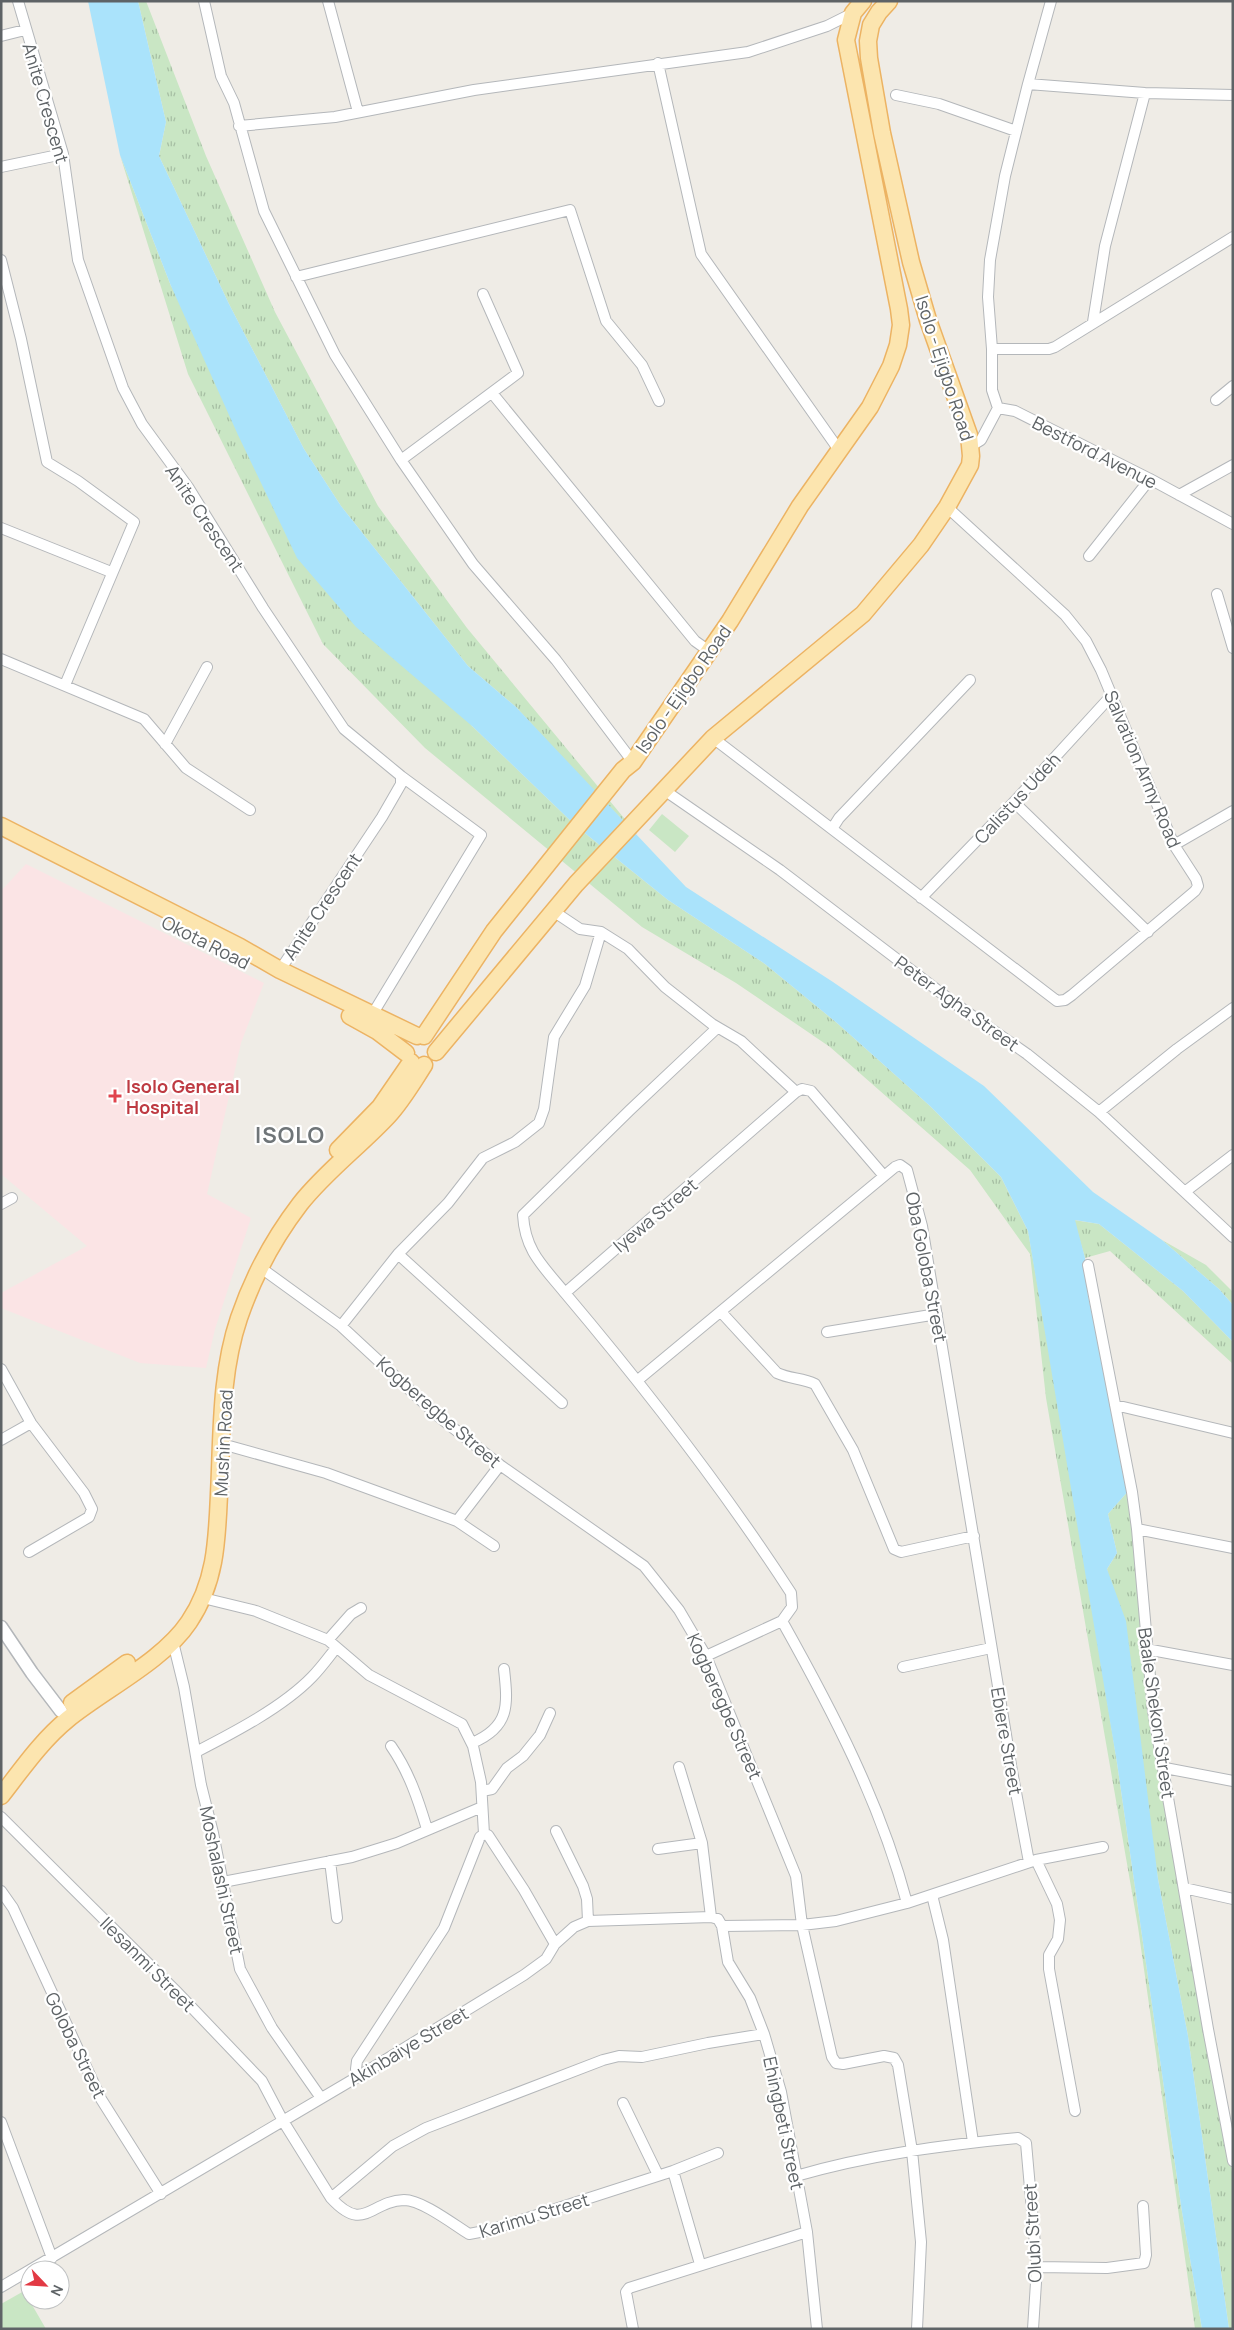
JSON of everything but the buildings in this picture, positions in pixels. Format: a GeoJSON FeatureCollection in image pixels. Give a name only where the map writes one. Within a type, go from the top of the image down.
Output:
{"type":"FeatureCollection","features":[{"type":"Feature","properties":{"kind":"main road","name":"Isolo - Ejigbo Road"},"geometry":{"type":"LineString","coordinates":[[553,911],[713,738],[863,614],[922,546],[947,507],[970,465],[971,446],[969,435],[925,306],[901,223],[882,134],[869,58],[868,41],[871,25],[889,1]]}},
{"type":"Feature","properties":{"kind":"main road","name":"Isolo - Ejigbo Road"},"geometry":{"type":"LineString","coordinates":[[420,1036],[494,931],[628,766],[736,613],[800,506],[870,407],[891,366],[898,345],[901,325],[900,309],[847,52],[846,40],[858,7]]}},
{"type":"Feature","properties":{"kind":"main road"},"geometry":{"type":"LineString","coordinates":[[900,309],[925,306]]}},
{"type":"Feature","properties":{"kind":"main road"},"geometry":{"type":"LineString","coordinates":[[1,826],[240,947],[280,970],[372,1015],[431,1040],[436,1052]]}},
{"type":"Feature","properties":{"kind":"main road","name":"Okota Road"},"geometry":{"type":"LineString","coordinates":[[1,837],[336,1008],[377,1031],[414,1060]]}},
{"type":"Feature","properties":{"kind":"main road"},"geometry":{"type":"LineString","coordinates":[[420,1036],[407,1044],[414,1060],[432,1060],[436,1052],[553,911]]}},
{"type":"Feature","properties":{"kind":"main road","name":"Mushin Road"},"geometry":{"type":"LineString","coordinates":[[1,1796],[42,1744],[67,1719],[173,1642],[189,1622],[203,1598],[214,1566],[224,1401],[233,1338],[246,1298],[276,1239],[301,1203],[390,1115],[414,1060]]}},
{"type":"Feature","properties":{"kind":"main road","name":"Mushin Road"},"geometry":{"type":"LineString","coordinates":[[1,1780],[35,1738],[61,1711],[165,1635],[193,1598],[201,1582],[208,1534],[217,1373],[220,1352],[238,1295],[267,1234],[314,1175],[380,1107],[414,1060]]}},
{"type":"Feature","properties":{"kind":"street","name":"Anite Crescent"},"geometry":{"type":"LineString","coordinates":[[18,1],[63,154],[78,260],[123,388],[142,424],[188,487],[263,608],[344,729],[401,776],[402,784],[382,817],[280,970]]}},
{"type":"Feature","properties":{"kind":"street"},"geometry":{"type":"LineString","coordinates":[[204,1],[221,76],[234,103],[264,212],[335,355],[401,460],[473,564],[556,660],[628,766]]}},
{"type":"Feature","properties":{"kind":"street"},"geometry":{"type":"LineString","coordinates":[[328,1],[358,112]]}},
{"type":"Feature","properties":{"kind":"street"},"geometry":{"type":"LineString","coordinates":[[971,446],[982,440],[998,408],[992,390],[992,350],[988,297],[990,260],[999,207],[1016,131],[1051,1]]}},
{"type":"Feature","properties":{"kind":"street"},"geometry":{"type":"LineString","coordinates":[[239,126],[335,117],[474,90],[550,81],[658,63],[748,52],[826,26],[858,7]]}},
{"type":"Feature","properties":{"kind":"street"},"geometry":{"type":"LineString","coordinates":[[1,36],[25,30]]}},
{"type":"Feature","properties":{"kind":"street"},"geometry":{"type":"LineString","coordinates":[[658,63],[701,254],[839,450]]}},
{"type":"Feature","properties":{"kind":"street"},"geometry":{"type":"LineString","coordinates":[[1028,84],[1145,93],[1233,94]]}},
{"type":"Feature","properties":{"kind":"street"},"geometry":{"type":"LineString","coordinates":[[1093,322],[1105,246],[1131,156],[1145,93]]}},
{"type":"Feature","properties":{"kind":"street"},"geometry":{"type":"LineString","coordinates":[[896,95],[939,104],[1016,131]]}},
{"type":"Feature","properties":{"kind":"street"},"geometry":{"type":"LineString","coordinates":[[1,167],[63,154]]}},
{"type":"Feature","properties":{"kind":"street"},"geometry":{"type":"LineString","coordinates":[[296,277],[570,210],[606,322],[642,365],[659,400]]}},
{"type":"Feature","properties":{"kind":"street"},"geometry":{"type":"LineString","coordinates":[[992,350],[1049,349],[1061,344],[1093,322],[1233,237]]}},
{"type":"Feature","properties":{"kind":"street"},"geometry":{"type":"LineString","coordinates":[[1,260],[21,339],[37,424],[47,462],[78,481],[134,522],[111,572],[65,685]]}},
{"type":"Feature","properties":{"kind":"street"},"geometry":{"type":"LineString","coordinates":[[401,460],[518,373],[483,294]]}},
{"type":"Feature","properties":{"kind":"street"},"geometry":{"type":"LineString","coordinates":[[1216,400],[1233,386]]}},
{"type":"Feature","properties":{"kind":"street"},"geometry":{"type":"LineString","coordinates":[[492,393],[695,641],[709,651]]}},
{"type":"Feature","properties":{"kind":"street","name":"Bestford Avenue"},"geometry":{"type":"LineString","coordinates":[[998,408],[1015,411],[1150,479],[1233,524]]}},
{"type":"Feature","properties":{"kind":"street"},"geometry":{"type":"LineString","coordinates":[[1179,495],[1233,465]]}},
{"type":"Feature","properties":{"kind":"street"},"geometry":{"type":"LineString","coordinates":[[1089,556],[1150,479]]}},
{"type":"Feature","properties":{"kind":"street","name":"Salvation Army Road"},"geometry":{"type":"LineString","coordinates":[[921,898],[1057,1001],[1065,1000],[1072,996],[1195,891],[1198,886],[1196,879],[1174,845],[1101,670],[1086,641],[1065,615],[947,507]]}},
{"type":"Feature","properties":{"kind":"street"},"geometry":{"type":"LineString","coordinates":[[1,528],[111,572]]}},
{"type":"Feature","properties":{"kind":"street"},"geometry":{"type":"LineString","coordinates":[[1217,594],[1233,648]]}},
{"type":"Feature","properties":{"kind":"street"},"geometry":{"type":"LineString","coordinates":[[1,659],[144,720],[186,768],[250,810]]}},
{"type":"Feature","properties":{"kind":"street"},"geometry":{"type":"LineString","coordinates":[[165,744],[207,667]]}},
{"type":"Feature","properties":{"kind":"street"},"geometry":{"type":"LineString","coordinates":[[832,829],[839,818],[970,680]]}},
{"type":"Feature","properties":{"kind":"street","name":"Calistus Udeh"},"geometry":{"type":"LineString","coordinates":[[921,898],[1014,802],[1111,696]]}},
{"type":"Feature","properties":{"kind":"street"},"geometry":{"type":"LineString","coordinates":[[713,738],[921,898]]}},
{"type":"Feature","properties":{"kind":"street"},"geometry":{"type":"LineString","coordinates":[[372,1015],[481,835],[401,776]]}},
{"type":"Feature","properties":{"kind":"street","name":"Peter Agha Street"},"geometry":{"type":"LineString","coordinates":[[660,795],[780,870],[957,1005],[1027,1054],[1099,1112],[1186,1191],[1233,1237]]}},
{"type":"Feature","properties":{"kind":"street"},"geometry":{"type":"LineString","coordinates":[[1014,802],[1148,932]]}},
{"type":"Feature","properties":{"kind":"street"},"geometry":{"type":"LineString","coordinates":[[1174,845],[1233,811]]}},
{"type":"Feature","properties":{"kind":"street"},"geometry":{"type":"LineString","coordinates":[[553,911],[580,929],[601,932],[628,950],[665,987],[717,1028],[741,1040],[796,1092],[802,1088],[811,1091],[884,1176]]}},
{"type":"Feature","properties":{"kind":"street"},"geometry":{"type":"LineString","coordinates":[[341,1326],[398,1254],[448,1203],[483,1158],[515,1142],[539,1123],[544,1109],[554,1037],[585,986],[601,932]]}},
{"type":"Feature","properties":{"kind":"street"},"geometry":{"type":"LineString","coordinates":[[1099,1112],[1177,1049],[1233,1008]]}},
{"type":"Feature","properties":{"kind":"street"},"geometry":{"type":"LineString","coordinates":[[706,1656],[782,1621],[792,1607],[791,1593],[736,1510],[638,1380],[532,1253],[523,1228],[523,1215],[717,1028]]}},
{"type":"Feature","properties":{"kind":"street","name":"Iyewa Street"},"geometry":{"type":"LineString","coordinates":[[565,1292],[796,1092]]}},
{"type":"Feature","properties":{"kind":"street"},"geometry":{"type":"LineString","coordinates":[[1186,1191],[1233,1155]]}},
{"type":"Feature","properties":{"kind":"street","name":"Oba Goloba Street"},"geometry":{"type":"LineString","coordinates":[[638,1380],[884,1176],[900,1166],[907,1170],[922,1226],[987,1619]]}},
{"type":"Feature","properties":{"kind":"street"},"geometry":{"type":"LineString","coordinates":[[1,1204],[12,1198]]}},
{"type":"Feature","properties":{"kind":"street"},"geometry":{"type":"LineString","coordinates":[[398,1254],[562,1403]]}},
{"type":"Feature","properties":{"kind":"street","name":"Baale Shekoni Street"},"geometry":{"type":"LineString","coordinates":[[1088,1265],[1137,1529],[1153,1712],[1233,2161]]}},
{"type":"Feature","properties":{"kind":"street","name":"Kogberegbe Street"},"geometry":{"type":"LineString","coordinates":[[261,1268],[341,1326],[438,1416],[500,1465],[644,1566],[679,1610],[706,1656],[796,1876],[802,1925],[832,2057],[836,2062],[843,2064],[884,2056],[894,2058],[898,2065],[912,2151]]}},
{"type":"Feature","properties":{"kind":"street"},"geometry":{"type":"LineString","coordinates":[[721,1312],[778,1373],[789,1378],[803,1379],[815,1384],[853,1450],[894,1548],[901,1552],[974,1536]]}},
{"type":"Feature","properties":{"kind":"street"},"geometry":{"type":"LineString","coordinates":[[827,1332],[936,1314]]}},
{"type":"Feature","properties":{"kind":"street"},"geometry":{"type":"LineString","coordinates":[[1,1369],[31,1423],[84,1493],[92,1509],[88,1517],[29,1552]]}},
{"type":"Feature","properties":{"kind":"street"},"geometry":{"type":"LineString","coordinates":[[1115,1405],[1233,1433]]}},
{"type":"Feature","properties":{"kind":"street"},"geometry":{"type":"LineString","coordinates":[[1,1440],[31,1423]]}},
{"type":"Feature","properties":{"kind":"street"},"geometry":{"type":"LineString","coordinates":[[222,1444],[326,1473],[457,1522],[494,1546]]}},
{"type":"Feature","properties":{"kind":"street"},"geometry":{"type":"LineString","coordinates":[[457,1522],[500,1465]]}},
{"type":"Feature","properties":{"kind":"street"},"geometry":{"type":"LineString","coordinates":[[1137,1529],[1233,1548]]}},
{"type":"Feature","properties":{"kind":"street"},"geometry":{"type":"LineString","coordinates":[[203,1598],[256,1611],[328,1640],[369,1675],[462,1724],[472,1742],[482,1791],[484,1834]]}},
{"type":"Feature","properties":{"kind":"street"},"geometry":{"type":"LineString","coordinates":[[328,1640],[351,1614],[362,1608]]}},
{"type":"Feature","properties":{"kind":"street","name":"Ebiere Street"},"geometry":{"type":"LineString","coordinates":[[987,1619],[1033,1861],[1058,1904],[1060,1920],[1058,1939],[1049,1955],[1049,1969],[1075,2112]]}},
{"type":"Feature","properties":{"kind":"street"},"geometry":{"type":"LineString","coordinates":[[782,1621],[834,1716],[856,1762],[895,1858],[907,1903]]}},
{"type":"Feature","properties":{"kind":"street"},"geometry":{"type":"LineString","coordinates":[[1,1627],[61,1711]]}},
{"type":"Feature","properties":{"kind":"street","name":"Moshalashi Street"},"geometry":{"type":"LineString","coordinates":[[173,1642],[184,1687],[201,1785],[224,1882],[240,1969],[272,2028],[321,2098]]}},
{"type":"Feature","properties":{"kind":"street"},"geometry":{"type":"LineString","coordinates":[[196,1752],[220,1740],[290,1696],[312,1677],[336,1648]]}},
{"type":"Feature","properties":{"kind":"street"},"geometry":{"type":"LineString","coordinates":[[903,1666],[991,1648]]}},
{"type":"Feature","properties":{"kind":"street"},"geometry":{"type":"LineString","coordinates":[[1146,1649],[1233,1665]]}},
{"type":"Feature","properties":{"kind":"street"},"geometry":{"type":"LineString","coordinates":[[472,1742],[491,1732],[504,1716],[506,1686],[504,1669]]}},
{"type":"Feature","properties":{"kind":"street"},"geometry":{"type":"LineString","coordinates":[[482,1791],[492,1789],[507,1768],[523,1756],[540,1735],[550,1714]]}},
{"type":"Feature","properties":{"kind":"street"},"geometry":{"type":"LineString","coordinates":[[391,1746],[404,1765],[409,1781],[418,1797],[427,1829]]}},
{"type":"Feature","properties":{"kind":"street"},"geometry":{"type":"LineString","coordinates":[[679,1767],[702,1843],[711,1917],[718,1919],[722,1926],[802,1925],[836,1921],[907,1903],[1033,1861],[1103,1847]]}},
{"type":"Feature","properties":{"kind":"street"},"geometry":{"type":"LineString","coordinates":[[1164,1768],[1233,1781]]}},
{"type":"Feature","properties":{"kind":"street"},"geometry":{"type":"LineString","coordinates":[[224,1882],[330,1861],[397,1843],[482,1807]]}},
{"type":"Feature","properties":{"kind":"street","name":"Ilesanmi Street"},"geometry":{"type":"LineString","coordinates":[[1,1817],[175,1990],[262,2081],[283,2121]]}},
{"type":"Feature","properties":{"kind":"street"},"geometry":{"type":"LineString","coordinates":[[556,1831],[583,1886],[587,1899],[588,1921]]}},
{"type":"Feature","properties":{"kind":"street"},"geometry":{"type":"LineString","coordinates":[[484,1834],[488,1835],[524,1890],[555,1944]]}},
{"type":"Feature","properties":{"kind":"street"},"geometry":{"type":"LineString","coordinates":[[359,2076],[356,2069],[357,2061],[444,1928],[480,1837],[484,1834]]}},
{"type":"Feature","properties":{"kind":"street"},"geometry":{"type":"LineString","coordinates":[[658,1849],[702,1843]]}},
{"type":"Feature","properties":{"kind":"street"},"geometry":{"type":"LineString","coordinates":[[330,1861],[337,1918]]}},
{"type":"Feature","properties":{"kind":"street"},"geometry":{"type":"LineString","coordinates":[[1184,1888],[1233,1899]]}},
{"type":"Feature","properties":{"kind":"street","name":"Goloba Street"},"geometry":{"type":"LineString","coordinates":[[1,1891],[13,1908],[101,2099],[161,2194]]}},
{"type":"Feature","properties":{"kind":"street"},"geometry":{"type":"LineString","coordinates":[[796,2176],[829,2166],[973,2142],[943,1940],[932,1895]]}},
{"type":"Feature","properties":{"kind":"street","name":"Akinbaiye Street"},"geometry":{"type":"LineString","coordinates":[[48,2260],[359,2076],[524,1975],[546,1959],[555,1944],[574,1927],[588,1921],[711,1917]]}},
{"type":"Feature","properties":{"kind":"street","name":"Ehingbeti Street"},"geometry":{"type":"LineString","coordinates":[[722,1926],[728,1962],[750,1998],[764,2034],[780,2092],[807,2232],[816,2329]]}},
{"type":"Feature","properties":{"kind":"street"},"geometry":{"type":"LineString","coordinates":[[332,2198],[393,2146],[426,2128],[603,2060],[619,2056],[642,2057],[708,2043],[764,2034]]}},
{"type":"Feature","properties":{"kind":"street"},"geometry":{"type":"LineString","coordinates":[[623,2103],[658,2175]]}},
{"type":"Feature","properties":{"kind":"street","name":"Karimu Street"},"geometry":{"type":"LineString","coordinates":[[283,2121],[341,2209],[352,2215],[364,2215],[385,2204],[405,2200],[422,2205],[469,2234],[490,2230],[673,2171],[718,2153]]}},
{"type":"Feature","properties":{"kind":"street"},"geometry":{"type":"LineString","coordinates":[[1,2122],[52,2258]]}},
{"type":"Feature","properties":{"kind":"street","name":"Olubi Street"},"geometry":{"type":"LineString","coordinates":[[973,2142],[1018,2138],[1023,2139],[1026,2143],[1037,2267],[1033,2329]]}},
{"type":"Feature","properties":{"kind":"street"},"geometry":{"type":"LineString","coordinates":[[912,2151],[921,2242],[918,2329]]}},
{"type":"Feature","properties":{"kind":"street"},"geometry":{"type":"LineString","coordinates":[[673,2171],[700,2264]]}},
{"type":"Feature","properties":{"kind":"street"},"geometry":{"type":"LineString","coordinates":[[1037,2267],[1107,2268],[1144,2263],[1146,2255],[1143,2206]]}},
{"type":"Feature","properties":{"kind":"street"},"geometry":{"type":"LineString","coordinates":[[633,2329],[626,2292],[629,2288],[700,2264],[807,2232]]}},
{"type":"Feature","properties":{"kind":"street","name":"Akinbaiye Street"},"geometry":{"type":"LineString","coordinates":[[1,2287],[20,2276]]}},
{"type":"Feature","properties":{"kind":"shaded area","name":"Isolo General Hospital"},"geometry":{"type":"Polygon","coordinates":[[[26,864],[264,983],[241,1043],[207,1194],[251,1218],[215,1329],[206,1368],[140,1363],[1,1308],[1,1293],[87,1246],[1,1174],[1,891],[26,864]]]}},
{"type":"Feature","properties":{"kind":"green space"},"geometry":{"type":"Polygon","coordinates":[[[138,1],[146,1],[206,156],[275,312],[378,506],[467,628],[638,835],[594,792],[516,707],[468,666],[341,506],[304,449],[229,304],[159,156],[166,122],[138,1]]]}},
{"type":"Feature","properties":{"kind":"green space"},"geometry":{"type":"Polygon","coordinates":[[[120,155],[171,286],[472,726],[576,826],[668,900],[765,964],[837,1023],[930,1106],[1001,1177],[1028,1231],[1074,1491],[1117,1763],[1182,2212],[1202,2329],[1195,2329],[1138,1927],[1046,1398],[1030,1254],[970,1170],[830,1047],[736,983],[642,927],[425,748],[323,644],[188,374],[120,155]]]}},
{"type":"Feature","properties":{"kind":"green space"},"geometry":{"type":"Polygon","coordinates":[[[662,814],[689,836],[675,852],[649,830],[662,814]]]}},
{"type":"Feature","properties":{"kind":"green space"},"geometry":{"type":"Polygon","coordinates":[[[1074,1220],[1099,1224],[1183,1291],[1233,1342],[1233,1364],[1110,1251],[1085,1258],[1074,1220]]]}},
{"type":"Feature","properties":{"kind":"green space"},"geometry":{"type":"Polygon","coordinates":[[[1162,1240],[1206,1265],[1233,1292],[1233,1305],[1219,1289],[1162,1240]]]}},
{"type":"Feature","properties":{"kind":"green space"},"geometry":{"type":"Polygon","coordinates":[[[1130,1489],[1141,1557],[1182,1884],[1233,2178],[1233,2329],[1229,2329],[1188,2036],[1158,1879],[1107,1569],[1117,1553],[1108,1514],[1130,1489]]]}},
{"type":"Feature","properties":{"kind":"green space"},"geometry":{"type":"Polygon","coordinates":[[[20,2293],[20,2310],[35,2310],[46,2329],[1,2329],[1,2304],[20,2293]]]}},
{"type":"Feature","properties":{"kind":"water"},"geometry":{"type":"Polygon","coordinates":[[[88,1],[138,1],[166,122],[159,156],[229,304],[304,449],[341,506],[468,666],[516,707],[686,887],[833,982],[984,1086],[1093,1192],[1162,1240],[1219,1289],[1233,1305],[1233,1342],[1183,1291],[1099,1224],[1075,1220],[1085,1258],[1088,1296],[1130,1489],[1108,1514],[1117,1553],[1107,1569],[1126,1621],[1158,1879],[1188,2036],[1229,2329],[1202,2329],[1182,2212],[1117,1763],[1028,1231],[1001,1177],[930,1106],[837,1023],[765,964],[668,900],[576,826],[472,726],[356,627],[297,558],[238,435],[171,286],[120,155],[88,1]]]}},
{"type":"Feature","properties":{"kind":"place","name":"Isolo General Hospital"},"geometry":{"type":"Point","coordinates":[115,1096]}},
{"type":"Feature","properties":{"kind":"district","name":"ISOLO"},"geometry":{"type":"Point","coordinates":[290,1135]}}]}
